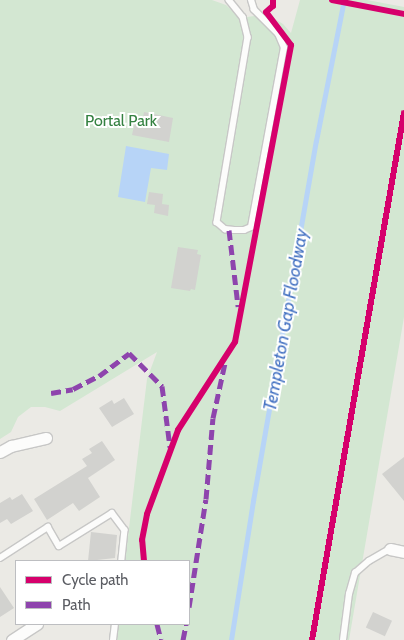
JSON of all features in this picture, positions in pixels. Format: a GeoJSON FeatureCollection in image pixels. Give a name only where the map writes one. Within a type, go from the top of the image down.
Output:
{"type":"FeatureCollection","features":[{"type":"Feature","properties":{"kind":"street"},"geometry":{"type":"LineString","coordinates":[[0,452],[11,446],[46,438]]}},
{"type":"Feature","properties":{"kind":"street"},"geometry":{"type":"LineString","coordinates":[[390,549],[404,552]]}},
{"type":"Feature","properties":{"kind":"street"},"geometry":{"type":"LineString","coordinates":[[12,640],[35,625]]}},
{"type":"Feature","properties":{"kind":"lane"},"geometry":{"type":"LineString","coordinates":[[230,0],[243,16],[248,37],[217,222],[225,228],[234,230],[244,230],[251,227],[284,48],[278,34],[254,10],[251,0]]}},
{"type":"Feature","properties":{"kind":"lane"},"geometry":{"type":"LineString","coordinates":[[0,558],[48,527],[58,546],[112,513],[125,530],[122,560]]}},
{"type":"Feature","properties":{"kind":"lane"},"geometry":{"type":"LineString","coordinates":[[344,640],[349,594],[355,573],[369,561],[390,549]]}},
{"type":"Feature","properties":{"kind":"lane"},"geometry":{"type":"LineString","coordinates":[[113,640],[114,625]]}},
{"type":"Feature","properties":{"kind":"green space","name":"Portal Park"},"geometry":{"type":"Polygon","coordinates":[[[0,0],[212,0],[226,5],[240,18],[267,14],[283,24],[291,33],[300,0],[367,0],[404,7],[404,317],[349,640],[115,640],[117,625],[190,625],[190,560],[125,560],[147,379],[157,352],[60,411],[45,407],[31,407],[18,417],[11,432],[0,439],[0,0]]]}},
{"type":"Feature","properties":{"kind":"water"},"geometry":{"type":"Polygon","coordinates":[[[126,146],[169,154],[167,170],[151,168],[145,202],[118,197],[126,146]]]}},
{"type":"Feature","properties":{"kind":"building"},"geometry":{"type":"Polygon","coordinates":[[[144,112],[173,118],[169,142],[132,135],[136,117],[143,118],[144,112]]]}},
{"type":"Feature","properties":{"kind":"building"},"geometry":{"type":"Polygon","coordinates":[[[149,192],[163,194],[162,204],[169,205],[168,216],[154,213],[155,205],[147,204],[149,192]]]}},
{"type":"Feature","properties":{"kind":"building"},"geometry":{"type":"Polygon","coordinates":[[[178,247],[198,250],[197,254],[201,255],[195,290],[171,288],[178,247]]]}},
{"type":"Feature","properties":{"kind":"building"},"geometry":{"type":"Polygon","coordinates":[[[124,398],[134,414],[112,427],[99,408],[112,400],[114,404],[124,398]]]}},
{"type":"Feature","properties":{"kind":"building"},"geometry":{"type":"Polygon","coordinates":[[[102,441],[115,460],[88,478],[100,497],[79,511],[73,503],[47,520],[34,499],[87,466],[82,459],[92,453],[89,449],[102,441]]]}},
{"type":"Feature","properties":{"kind":"building"},"geometry":{"type":"Polygon","coordinates":[[[404,457],[404,501],[382,474],[404,457]]]}},
{"type":"Feature","properties":{"kind":"building"},"geometry":{"type":"Polygon","coordinates":[[[22,494],[33,511],[11,524],[7,519],[0,523],[0,503],[10,497],[12,500],[22,494]]]}},
{"type":"Feature","properties":{"kind":"building"},"geometry":{"type":"Polygon","coordinates":[[[91,532],[117,535],[115,558],[88,560],[91,532]]]}},
{"type":"Feature","properties":{"kind":"building"},"geometry":{"type":"Polygon","coordinates":[[[0,587],[14,608],[0,617],[0,587]]]}},
{"type":"Feature","properties":{"kind":"building"},"geometry":{"type":"Polygon","coordinates":[[[373,612],[392,621],[385,636],[366,627],[373,612]]]}},
{"type":"Feature","properties":{"kind":"waterway","name":"Templeton Gap Floodway"},"geometry":{"type":"LineString","coordinates":[[231,640],[253,501],[316,141],[344,0]]}},
{"type":"Feature","properties":{"kind":"marked path"},"geometry":{"type":"LineString","coordinates":[[229,230],[238,306]]}},
{"type":"Feature","properties":{"kind":"marked path"},"geometry":{"type":"LineString","coordinates":[[51,393],[73,389],[99,376],[129,353],[162,386],[170,447]]}},
{"type":"Feature","properties":{"kind":"marked path"},"geometry":{"type":"LineString","coordinates":[[190,601],[206,499],[213,418],[225,363]]}},
{"type":"Feature","properties":{"kind":"marked path"},"geometry":{"type":"LineString","coordinates":[[157,625],[161,640]]}},
{"type":"Feature","properties":{"kind":"marked path"},"geometry":{"type":"LineString","coordinates":[[183,640],[186,625]]}},
{"type":"Feature","properties":{"kind":"cycle path"},"geometry":{"type":"LineString","coordinates":[[144,560],[142,540],[147,514],[178,430],[235,342],[291,45],[266,12],[273,6],[273,0]]}},
{"type":"Feature","properties":{"kind":"cycle path"},"geometry":{"type":"LineString","coordinates":[[332,0],[404,14]]}},
{"type":"Feature","properties":{"kind":"cycle path"},"geometry":{"type":"LineString","coordinates":[[312,640],[404,113]]}}]}
